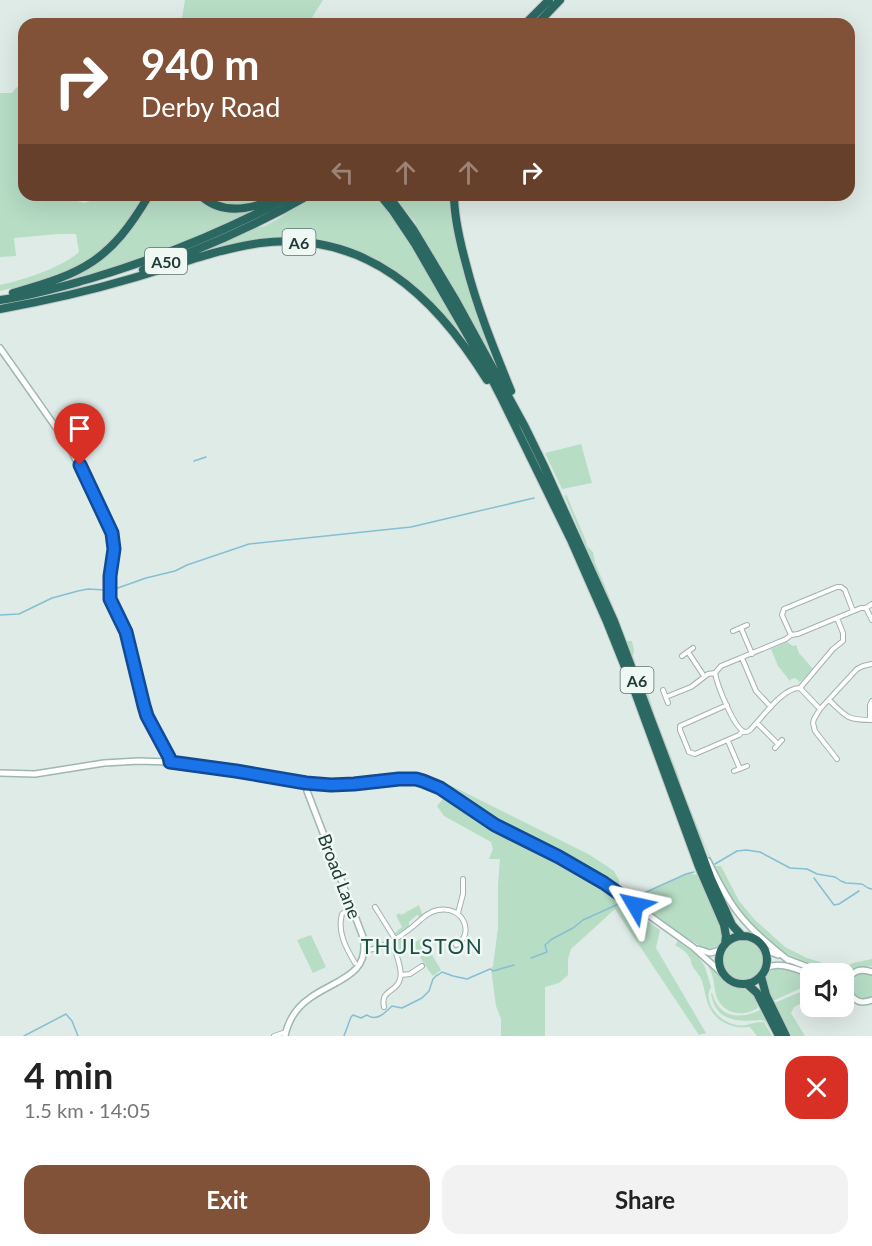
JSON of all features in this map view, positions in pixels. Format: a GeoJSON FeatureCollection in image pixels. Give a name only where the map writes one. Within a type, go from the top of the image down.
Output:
{"type":"FeatureCollection","features":[{"type":"Feature","properties":{"kind":"highway"},"geometry":{"type":"LineString","coordinates":[[531,18],[549,0]]}},
{"type":"Feature","properties":{"kind":"highway"},"geometry":{"type":"LineString","coordinates":[[543,18],[560,0]]}},
{"type":"Feature","properties":{"kind":"highway"},"geometry":{"type":"LineString","coordinates":[[0,299],[63,278],[93,262],[122,236],[145,201]]}},
{"type":"Feature","properties":{"kind":"highway"},"geometry":{"type":"LineString","coordinates":[[208,201],[223,208],[236,209],[253,207],[268,201]]}},
{"type":"Feature","properties":{"kind":"highway","name":"A50"},"geometry":{"type":"LineString","coordinates":[[0,299],[63,286],[137,264],[226,229],[281,201]]}},
{"type":"Feature","properties":{"kind":"highway","name":"A50"},"geometry":{"type":"LineString","coordinates":[[0,309],[105,282],[174,259],[235,233],[298,201]]}},
{"type":"Feature","properties":{"kind":"highway"},"geometry":{"type":"LineString","coordinates":[[385,201],[430,269],[483,362],[513,422]]}},
{"type":"Feature","properties":{"kind":"highway","name":"A6"},"geometry":{"type":"LineString","coordinates":[[392,201],[413,229],[455,299],[525,427],[567,515],[614,621],[726,913],[732,925],[742,936]]}},
{"type":"Feature","properties":{"kind":"highway"},"geometry":{"type":"LineString","coordinates":[[455,201],[459,235],[471,285],[484,326],[525,427]]}},
{"type":"Feature","properties":{"kind":"highway","name":"A6"},"geometry":{"type":"LineString","coordinates":[[15,306],[96,289],[247,245],[274,242],[327,246],[348,252],[375,263],[418,293],[440,316],[478,366],[513,422],[567,531],[635,692],[699,867],[723,925],[726,936],[723,947]]}},
{"type":"Feature","properties":{"kind":"highway"},"geometry":{"type":"LineString","coordinates":[[747,984],[761,976],[766,958],[763,949],[756,941],[742,936],[732,939],[723,947],[719,963],[723,974],[732,981],[747,984],[763,997]]}},
{"type":"Feature","properties":{"kind":"highway"},"geometry":{"type":"LineString","coordinates":[[761,976],[763,997],[786,1036]]}},
{"type":"Feature","properties":{"kind":"highway"},"geometry":{"type":"LineString","coordinates":[[771,1012],[779,1036]]}},
{"type":"Feature","properties":{"kind":"main road"},"geometry":{"type":"LineString","coordinates":[[0,348],[69,446],[112,533],[114,549],[110,576],[110,599],[126,632],[147,716],[170,762]]}},
{"type":"Feature","properties":{"kind":"main road"},"geometry":{"type":"LineString","coordinates":[[0,773],[43,773],[122,761],[170,762],[314,784],[345,785],[409,779],[423,781],[436,786],[495,825],[559,857],[604,883],[693,947],[723,974]]}},
{"type":"Feature","properties":{"kind":"main road","name":"Broad Lane"},"geometry":{"type":"LineString","coordinates":[[306,783],[307,791],[363,937],[364,950]]}},
{"type":"Feature","properties":{"kind":"main road","name":"Broad Lane"},"geometry":{"type":"LineString","coordinates":[[312,803],[314,784]]}},
{"type":"Feature","properties":{"kind":"main road"},"geometry":{"type":"LineString","coordinates":[[698,844],[738,913],[766,942],[788,960]]}},
{"type":"Feature","properties":{"kind":"main road"},"geometry":{"type":"LineString","coordinates":[[693,947],[710,953],[723,947]]}},
{"type":"Feature","properties":{"kind":"main road"},"geometry":{"type":"LineString","coordinates":[[763,949],[800,964]]}},
{"type":"Feature","properties":{"kind":"main road"},"geometry":{"type":"LineString","coordinates":[[286,1034],[294,1013],[304,1002],[354,972],[361,962],[364,950]]}},
{"type":"Feature","properties":{"kind":"main road"},"geometry":{"type":"LineString","coordinates":[[765,968],[774,964],[800,971]]}},
{"type":"Feature","properties":{"kind":"main road"},"geometry":{"type":"LineString","coordinates":[[854,974],[869,971],[872,968]]}},
{"type":"Feature","properties":{"kind":"main road"},"geometry":{"type":"LineString","coordinates":[[854,998],[861,1002],[872,1000]]}},
{"type":"Feature","properties":{"kind":"street"},"geometry":{"type":"LineString","coordinates":[[791,634],[782,615],[784,609],[837,587],[844,590],[853,611]]}},
{"type":"Feature","properties":{"kind":"street"},"geometry":{"type":"LineString","coordinates":[[666,697],[691,687],[704,676],[715,673],[721,666],[786,639],[791,634],[798,634],[853,611],[866,608],[872,603]]}},
{"type":"Feature","properties":{"kind":"street"},"geometry":{"type":"LineString","coordinates":[[866,608],[872,621]]}},
{"type":"Feature","properties":{"kind":"street"},"geometry":{"type":"LineString","coordinates":[[715,673],[733,719],[743,731],[748,732],[771,706],[794,689],[800,688],[833,649],[843,641],[843,633],[837,618]]}},
{"type":"Feature","properties":{"kind":"street"},"geometry":{"type":"LineString","coordinates":[[733,631],[747,625]]}},
{"type":"Feature","properties":{"kind":"street"},"geometry":{"type":"LineString","coordinates":[[741,628],[752,654]]}},
{"type":"Feature","properties":{"kind":"street"},"geometry":{"type":"LineString","coordinates":[[682,656],[693,648]]}},
{"type":"Feature","properties":{"kind":"street"},"geometry":{"type":"LineString","coordinates":[[688,652],[704,676]]}},
{"type":"Feature","properties":{"kind":"street"},"geometry":{"type":"LineString","coordinates":[[742,658],[756,691],[771,706]]}},
{"type":"Feature","properties":{"kind":"street"},"geometry":{"type":"LineString","coordinates":[[837,759],[815,731],[814,719],[857,669],[872,664]]}},
{"type":"Feature","properties":{"kind":"street"},"geometry":{"type":"LineString","coordinates":[[800,688],[820,710]]}},
{"type":"Feature","properties":{"kind":"street"},"geometry":{"type":"LineString","coordinates":[[663,690],[668,703]]}},
{"type":"Feature","properties":{"kind":"street"},"geometry":{"type":"LineString","coordinates":[[829,700],[852,720],[871,720],[872,701]]}},
{"type":"Feature","properties":{"kind":"street"},"geometry":{"type":"LineString","coordinates":[[727,705],[681,725],[680,728],[689,752],[695,754],[728,741],[743,731]]}},
{"type":"Feature","properties":{"kind":"street"},"geometry":{"type":"LineString","coordinates":[[757,723],[777,746],[782,740]]}},
{"type":"Feature","properties":{"kind":"street"},"geometry":{"type":"LineString","coordinates":[[728,741],[740,769]]}},
{"type":"Feature","properties":{"kind":"street"},"geometry":{"type":"LineString","coordinates":[[734,771],[747,766]]}},
{"type":"Feature","properties":{"kind":"street"},"geometry":{"type":"LineString","coordinates":[[458,913],[463,894],[463,879]]}},
{"type":"Feature","properties":{"kind":"street"},"geometry":{"type":"LineString","coordinates":[[351,907],[342,914],[341,926],[344,943],[355,963]]}},
{"type":"Feature","properties":{"kind":"street"},"geometry":{"type":"LineString","coordinates":[[375,907],[393,940],[401,975],[399,983],[384,996],[382,1000],[384,1007]]}},
{"type":"Feature","properties":{"kind":"street"},"geometry":{"type":"LineString","coordinates":[[364,950],[377,949],[410,929],[427,915],[436,911],[451,910],[461,916],[465,927],[464,943],[456,945]]}},
{"type":"Feature","properties":{"kind":"street"},"geometry":{"type":"LineString","coordinates":[[401,975],[410,974],[422,966]]}},
{"type":"Feature","properties":{"kind":"street"},"geometry":{"type":"LineString","coordinates":[[274,1036],[286,1034]]}},
{"type":"Feature","properties":{"kind":"green space"},"geometry":{"type":"Polygon","coordinates":[[[185,0],[323,0],[312,18],[182,18],[185,0]]]}},
{"type":"Feature","properties":{"kind":"green space"},"geometry":{"type":"Polygon","coordinates":[[[18,87],[18,201],[84,203],[140,201],[122,229],[93,256],[79,265],[49,278],[0,291],[0,285],[52,268],[79,252],[76,234],[58,234],[14,238],[16,256],[0,257],[0,93],[12,93],[18,87]]]}},
{"type":"Feature","properties":{"kind":"green space"},"geometry":{"type":"Polygon","coordinates":[[[148,201],[205,201],[216,209],[262,206],[244,217],[146,257],[46,287],[102,260],[134,225],[148,201]]]}},
{"type":"Feature","properties":{"kind":"green space"},"geometry":{"type":"Polygon","coordinates":[[[215,201],[260,201],[245,206],[222,205],[215,201]]]}},
{"type":"Feature","properties":{"kind":"green space"},"geometry":{"type":"Polygon","coordinates":[[[306,201],[382,201],[415,248],[481,363],[448,321],[374,260],[288,239],[285,234],[283,234],[283,239],[189,257],[252,229],[265,226],[306,201]]]}},
{"type":"Feature","properties":{"kind":"green space"},"geometry":{"type":"Polygon","coordinates":[[[398,201],[452,201],[453,212],[501,375],[424,242],[415,222],[398,201]]]}},
{"type":"Feature","properties":{"kind":"green space"},"geometry":{"type":"Polygon","coordinates":[[[581,444],[592,483],[562,489],[545,453],[581,444]]]}},
{"type":"Feature","properties":{"kind":"green space"},"geometry":{"type":"Polygon","coordinates":[[[566,494],[587,546],[593,552],[595,563],[627,641],[632,641],[637,668],[648,688],[655,716],[681,786],[715,866],[721,866],[739,901],[755,920],[785,947],[823,963],[810,963],[784,953],[744,917],[725,890],[697,829],[631,655],[565,497],[566,494]]]}},
{"type":"Feature","properties":{"kind":"green space"},"geometry":{"type":"Polygon","coordinates":[[[787,642],[793,646],[796,645],[799,653],[813,669],[800,682],[795,678],[790,681],[778,666],[771,649],[787,642]]]}},
{"type":"Feature","properties":{"kind":"green space"},"geometry":{"type":"Polygon","coordinates":[[[450,785],[590,855],[614,871],[619,885],[636,897],[689,873],[696,875],[697,871],[720,923],[723,934],[719,947],[712,951],[680,934],[599,877],[490,818],[448,789],[450,785]]]}},
{"type":"Feature","properties":{"kind":"green space"},"geometry":{"type":"Polygon","coordinates":[[[443,799],[456,802],[504,834],[567,866],[660,930],[656,948],[706,1033],[699,1035],[615,909],[571,949],[568,959],[568,975],[559,983],[545,987],[545,1036],[501,1036],[501,1019],[496,1006],[491,968],[498,928],[500,859],[489,859],[493,849],[491,842],[444,816],[437,806],[443,799]]]}},
{"type":"Feature","properties":{"kind":"green space"},"geometry":{"type":"Polygon","coordinates":[[[419,905],[423,916],[421,918],[417,915],[409,922],[409,928],[395,935],[402,927],[396,915],[400,913],[401,915],[419,905]]]}},
{"type":"Feature","properties":{"kind":"green space"},"geometry":{"type":"Polygon","coordinates":[[[311,935],[326,967],[313,973],[297,940],[311,935]]]}},
{"type":"Feature","properties":{"kind":"green space"},"geometry":{"type":"Polygon","coordinates":[[[403,936],[411,945],[422,938],[441,970],[433,976],[413,947],[399,956],[395,942],[403,936]]]}},
{"type":"Feature","properties":{"kind":"green space"},"geometry":{"type":"Polygon","coordinates":[[[743,940],[751,941],[757,946],[762,952],[762,968],[757,974],[751,979],[743,980],[735,979],[729,974],[724,968],[723,960],[724,952],[729,946],[735,941],[743,940]]]}},
{"type":"Feature","properties":{"kind":"green space"},"geometry":{"type":"Polygon","coordinates":[[[678,941],[698,956],[705,967],[711,987],[709,999],[714,1011],[724,1020],[736,1025],[764,1022],[772,1036],[757,1036],[750,1027],[737,1027],[725,1023],[715,1015],[708,1004],[701,979],[690,958],[685,951],[675,945],[678,941]]]}},
{"type":"Feature","properties":{"kind":"green space"},"geometry":{"type":"Polygon","coordinates":[[[872,959],[872,966],[854,970],[853,963],[872,959]]]}},
{"type":"Feature","properties":{"kind":"green space"},"geometry":{"type":"Polygon","coordinates":[[[705,961],[724,982],[749,990],[757,1000],[758,1008],[746,1013],[735,1013],[720,1004],[710,969],[705,961]]]}},
{"type":"Feature","properties":{"kind":"green space"},"geometry":{"type":"Polygon","coordinates":[[[785,968],[800,973],[800,989],[773,1001],[765,978],[769,970],[785,968]]]}},
{"type":"Feature","properties":{"kind":"green space"},"geometry":{"type":"Polygon","coordinates":[[[863,973],[872,976],[872,996],[859,998],[855,995],[854,979],[863,973]]]}},
{"type":"Feature","properties":{"kind":"green space"},"geometry":{"type":"Polygon","coordinates":[[[800,992],[800,1004],[794,1007],[791,1013],[805,1036],[789,1036],[774,1003],[800,992]]]}},
{"type":"Feature","properties":{"kind":"green space"},"geometry":{"type":"Polygon","coordinates":[[[711,993],[720,1008],[731,1015],[745,1015],[760,1010],[776,1036],[765,1021],[736,1020],[723,1015],[713,1003],[711,993]]]}},
{"type":"Feature","properties":{"kind":"waterway"},"geometry":{"type":"LineString","coordinates":[[194,461],[206,457]]}},
{"type":"Feature","properties":{"kind":"waterway"},"geometry":{"type":"LineString","coordinates":[[115,589],[175,571],[249,544],[411,527],[534,498]]}},
{"type":"Feature","properties":{"kind":"waterway"},"geometry":{"type":"LineString","coordinates":[[0,615],[19,614],[52,598],[78,591],[105,590]]}},
{"type":"Feature","properties":{"kind":"waterway"},"geometry":{"type":"LineString","coordinates":[[715,864],[737,851],[760,852],[790,868],[807,869],[817,874],[835,877],[846,883],[862,884],[872,889]]}},
{"type":"Feature","properties":{"kind":"waterway"},"geometry":{"type":"LineString","coordinates":[[633,898],[694,872]]}},
{"type":"Feature","properties":{"kind":"waterway"},"geometry":{"type":"LineString","coordinates":[[814,878],[834,905],[859,891]]}},
{"type":"Feature","properties":{"kind":"waterway"},"geometry":{"type":"LineString","coordinates":[[531,958],[547,952],[545,945],[583,920],[623,902]]}},
{"type":"Feature","properties":{"kind":"waterway"},"geometry":{"type":"LineString","coordinates":[[438,975],[442,972],[467,979],[490,969],[493,971],[514,965]]}},
{"type":"Feature","properties":{"kind":"waterway"},"geometry":{"type":"LineString","coordinates":[[344,1036],[353,1015],[361,1018],[367,1015],[374,1018],[392,1006],[402,1008],[422,998],[429,991],[437,975]]}},
{"type":"Feature","properties":{"kind":"waterway"},"geometry":{"type":"LineString","coordinates":[[24,1036],[66,1014],[72,1021],[78,1036]]}},
{"type":"Feature","properties":{"kind":"district","name":"THULSTON"},"geometry":{"type":"Point","coordinates":[422,945]}},
{"type":"Feature","properties":{"kind":"route"},"geometry":{"type":"LineString","coordinates":[[80,465],[112,533],[114,549],[110,576],[110,599],[126,632],[147,716],[170,762],[331,785],[399,779],[423,781],[440,788],[495,825],[559,857],[604,883],[635,905]]}}]}
